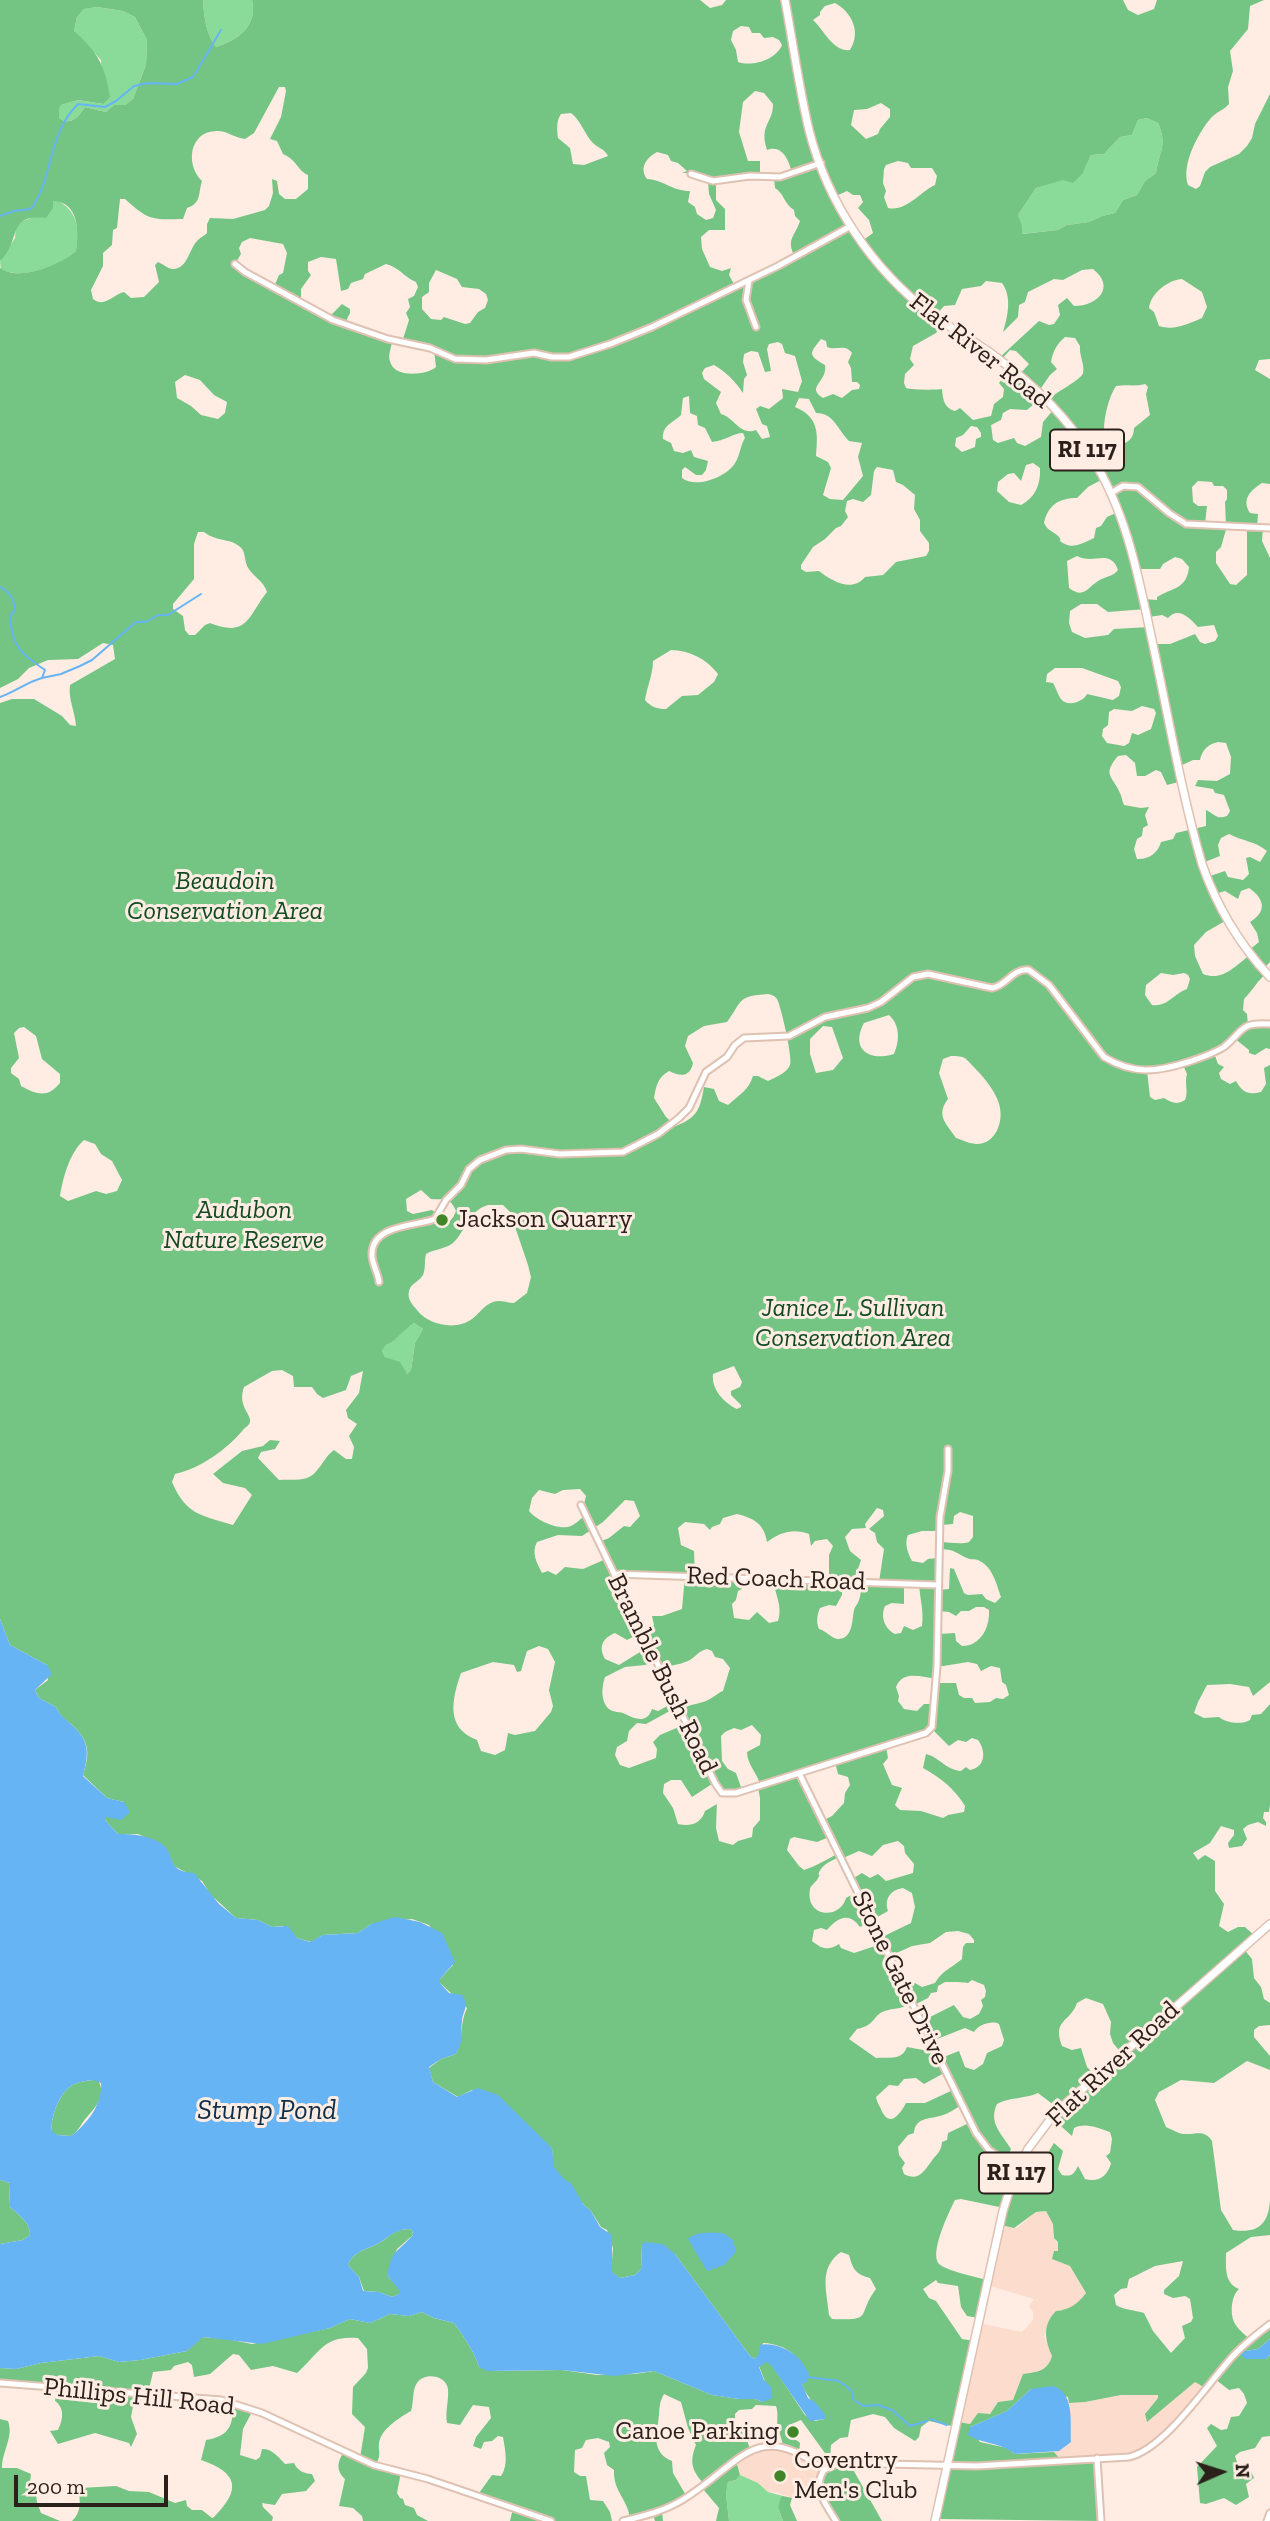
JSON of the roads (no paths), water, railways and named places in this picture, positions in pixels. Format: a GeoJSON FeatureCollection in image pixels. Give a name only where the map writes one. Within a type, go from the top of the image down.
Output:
{"type":"FeatureCollection","features":[{"type":"Feature","properties":{"kind":"main road","name":"Flat River Road"},"geometry":{"type":"LineString","coordinates":[[785,0],[805,111],[821,163],[851,226],[882,269],[907,294],[946,324],[997,357],[1049,403],[1085,447],[1111,493],[1126,526],[1135,557],[1202,864],[1226,919],[1237,937],[1270,976]]}},
{"type":"Feature","properties":{"kind":"main road","name":"Flat River Road"},"geometry":{"type":"LineString","coordinates":[[935,2521],[1003,2211],[1028,2149],[1055,2113],[1270,1924]]}},
{"type":"Feature","properties":{"kind":"street"},"geometry":{"type":"LineString","coordinates":[[691,174],[713,181],[750,176],[780,177],[821,163]]}},
{"type":"Feature","properties":{"kind":"street"},"geometry":{"type":"LineString","coordinates":[[235,264],[333,320],[388,340],[419,345],[464,360],[486,360],[534,353],[552,357],[577,356],[652,327],[851,226]]}},
{"type":"Feature","properties":{"kind":"street"},"geometry":{"type":"LineString","coordinates":[[749,280],[746,300],[756,327]]}},
{"type":"Feature","properties":{"kind":"street"},"geometry":{"type":"LineString","coordinates":[[1111,493],[1123,486],[1138,487],[1186,524],[1270,528]]}},
{"type":"Feature","properties":{"kind":"street"},"geometry":{"type":"LineString","coordinates":[[379,1282],[372,1253],[376,1243],[395,1228],[435,1219],[446,1200],[461,1185],[469,1169],[480,1160],[506,1150],[521,1149],[560,1154],[622,1152],[658,1134],[679,1118],[690,1105],[706,1072],[727,1057],[744,1038],[789,1036],[825,1017],[868,1008],[919,975],[929,974],[995,988],[1001,986],[1015,972],[1029,970],[1049,985],[1104,1057],[1138,1070],[1167,1069],[1203,1057],[1224,1046],[1246,1026],[1270,1024]]}},
{"type":"Feature","properties":{"kind":"street","name":"Bramble Bush Road"},"geometry":{"type":"LineString","coordinates":[[580,1505],[718,1788],[722,1793],[736,1793],[926,1733],[932,1727],[940,1517],[948,1471],[948,1449]]}},
{"type":"Feature","properties":{"kind":"street","name":"Red Coach Road"},"geometry":{"type":"LineString","coordinates":[[614,1574],[938,1585]]}},
{"type":"Feature","properties":{"kind":"street","name":"Stone Gate Drive"},"geometry":{"type":"LineString","coordinates":[[799,1773],[976,2133],[989,2150],[1018,2170]]}},
{"type":"Feature","properties":{"kind":"street"},"geometry":{"type":"LineString","coordinates":[[836,2521],[824,2501],[820,2478],[824,2470],[839,2463],[977,2466],[1129,2456],[1143,2451],[1184,2416],[1235,2354],[1270,2324]]}},
{"type":"Feature","properties":{"kind":"street","name":"Phillips Hill Road"},"geometry":{"type":"LineString","coordinates":[[0,2383],[221,2400],[262,2413],[376,2466],[428,2479],[551,2521]]}},
{"type":"Feature","properties":{"kind":"street"},"geometry":{"type":"LineString","coordinates":[[623,2521],[636,2519],[677,2503],[745,2455],[764,2446],[787,2448],[808,2458],[824,2470]]}},
{"type":"Feature","properties":{"kind":"street"},"geometry":{"type":"LineString","coordinates":[[1097,2458],[1101,2521]]}},
{"type":"Feature","properties":{"kind":"street"},"geometry":{"type":"LineString","coordinates":[[1267,2521],[1270,2513]]}},
{"type":"Feature","properties":{"kind":"water","name":"Stump Pond"},"geometry":{"type":"Polygon","coordinates":[[[0,1619],[10,1645],[47,1665],[52,1674],[35,1690],[39,1698],[56,1707],[60,1715],[82,1736],[87,1754],[83,1776],[107,1798],[124,1802],[130,1812],[121,1820],[105,1817],[105,1820],[118,1834],[146,1837],[162,1844],[178,1869],[194,1873],[219,1904],[236,1918],[258,1920],[272,1927],[288,1926],[297,1938],[310,1942],[323,1935],[358,1933],[371,1924],[395,1917],[420,1922],[442,1933],[455,1962],[440,1979],[440,1983],[449,1993],[462,1995],[466,2005],[459,2048],[456,2054],[429,2067],[433,2082],[457,2097],[478,2088],[498,2095],[552,2148],[554,2167],[571,2183],[600,2227],[612,2235],[612,2272],[620,2278],[635,2275],[641,2269],[642,2245],[645,2242],[663,2244],[675,2254],[750,2356],[754,2359],[759,2354],[760,2345],[769,2344],[785,2349],[800,2360],[809,2373],[807,2382],[802,2384],[808,2398],[815,2402],[826,2419],[810,2421],[771,2365],[766,2362],[759,2367],[764,2380],[771,2387],[772,2398],[763,2402],[712,2395],[654,2371],[614,2376],[562,2370],[487,2371],[479,2367],[472,2350],[454,2323],[422,2312],[409,2316],[390,2314],[370,2323],[350,2319],[330,2328],[262,2344],[203,2337],[187,2351],[140,2360],[119,2362],[99,2356],[16,2369],[0,2368],[0,2244],[23,2240],[30,2235],[26,2222],[9,2206],[10,2183],[0,2180],[0,1619]],[[93,2080],[73,2085],[63,2095],[52,2120],[52,2131],[57,2135],[71,2136],[93,2113],[101,2083],[93,2080]],[[409,2229],[396,2232],[357,2253],[351,2260],[348,2265],[359,2277],[363,2291],[379,2292],[392,2297],[399,2294],[388,2276],[389,2268],[396,2252],[413,2235],[409,2229]]]}},
{"type":"Feature","properties":{"kind":"water"},"geometry":{"type":"Polygon","coordinates":[[[723,2233],[733,2240],[736,2252],[724,2265],[707,2271],[688,2239],[700,2234],[723,2233]]]}},
{"type":"Feature","properties":{"kind":"water"},"geometry":{"type":"Polygon","coordinates":[[[1270,2339],[1270,2355],[1266,2359],[1245,2359],[1241,2355],[1245,2351],[1258,2349],[1270,2339]]]}},
{"type":"Feature","properties":{"kind":"water"},"geometry":{"type":"Polygon","coordinates":[[[1053,2386],[1065,2395],[1071,2417],[1071,2442],[1059,2451],[1015,2454],[968,2435],[970,2427],[1007,2411],[1031,2389],[1053,2386]]]}},
{"type":"Feature","properties":{"kind":"waterway"},"geometry":{"type":"LineString","coordinates":[[0,216],[31,209],[44,184],[61,129],[78,104],[105,107],[134,86],[149,83],[177,84],[193,77],[221,30]]}},
{"type":"Feature","properties":{"kind":"waterway"},"geometry":{"type":"LineString","coordinates":[[0,587],[14,602],[15,610],[10,616],[15,642],[24,654],[45,670],[42,678],[0,697]]}},
{"type":"Feature","properties":{"kind":"waterway"},"geometry":{"type":"LineString","coordinates":[[42,678],[61,674],[92,660],[136,622],[146,622],[158,615],[168,615],[201,594]]}},
{"type":"Feature","properties":{"kind":"waterway"},"geometry":{"type":"LineString","coordinates":[[808,2377],[839,2381],[851,2390],[853,2399],[863,2406],[878,2405],[892,2410],[910,2426],[927,2421]]}},
{"type":"Feature","properties":{"kind":"waterway"},"geometry":{"type":"LineString","coordinates":[[930,2419],[947,2425]]}},
{"type":"Feature","properties":{"kind":"place","name":"Jackson Quarry"},"geometry":{"type":"Point","coordinates":[442,1220]}},
{"type":"Feature","properties":{"kind":"place","name":"Canoe Parking"},"geometry":{"type":"Point","coordinates":[793,2432]}},
{"type":"Feature","properties":{"kind":"place","name":"Coventry Men's Club"},"geometry":{"type":"Point","coordinates":[780,2476]}},
{"type":"Feature","properties":{"kind":"park label","name":"Beaudoin Conservation Area"},"geometry":{"type":"Point","coordinates":[225,897]}},
{"type":"Feature","properties":{"kind":"park label","name":"Audubon Nature Reserve"},"geometry":{"type":"Point","coordinates":[244,1226]}},
{"type":"Feature","properties":{"kind":"park label","name":"Janice L. Sullivan Conservation Area"},"geometry":{"type":"Point","coordinates":[853,1324]}}]}
